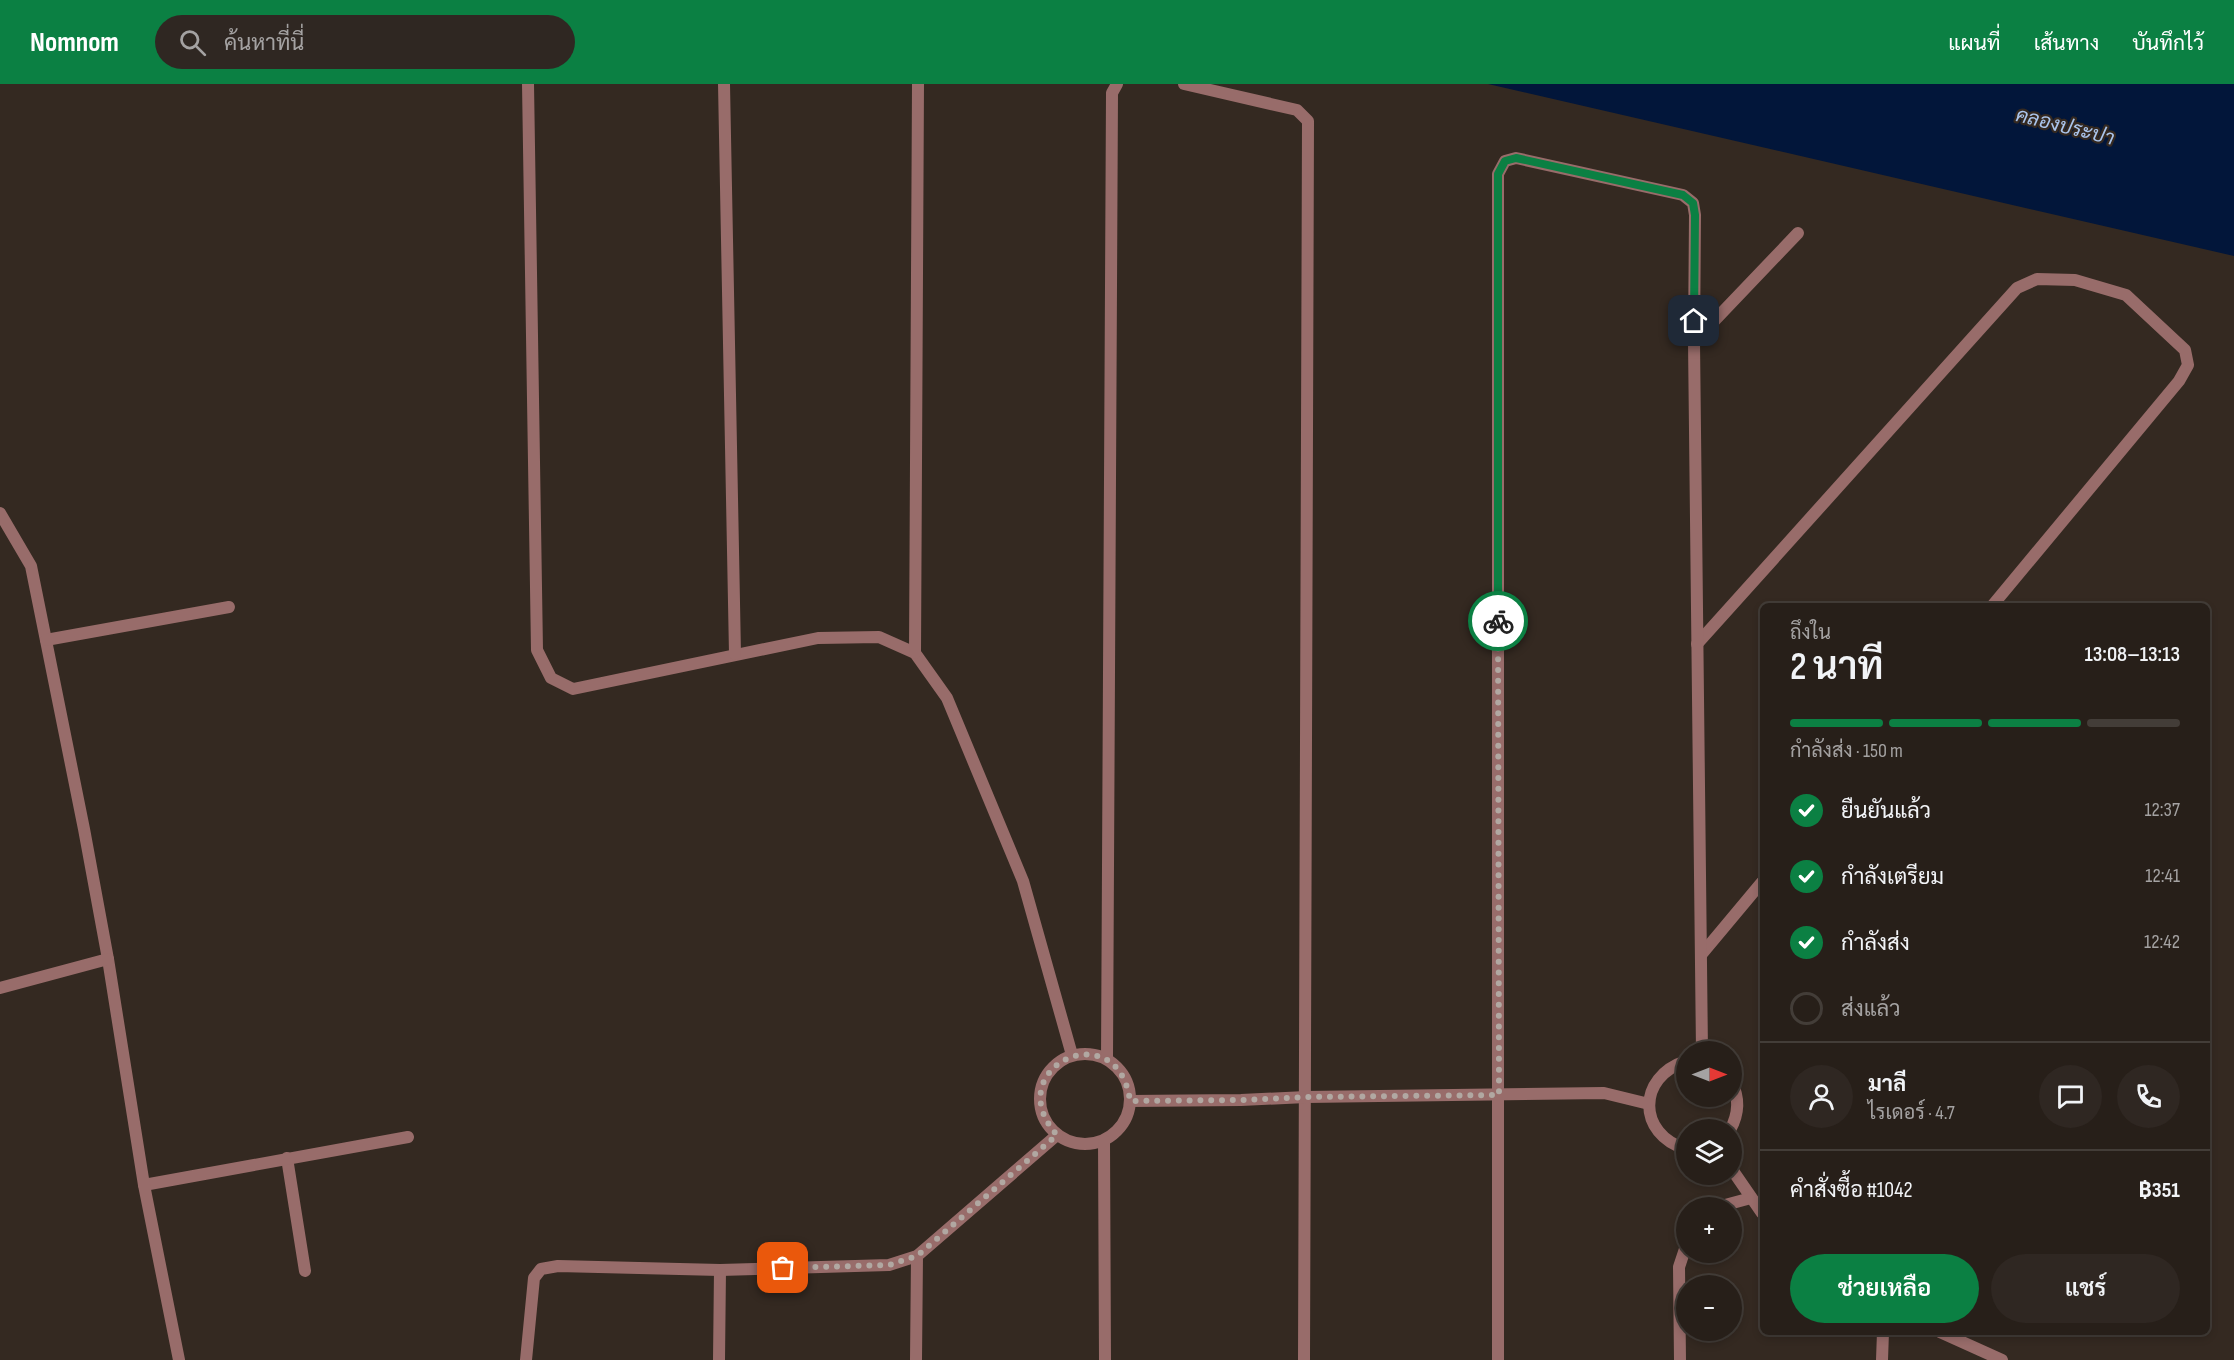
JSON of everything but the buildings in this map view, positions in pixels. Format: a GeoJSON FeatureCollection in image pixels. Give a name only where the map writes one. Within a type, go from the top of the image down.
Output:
{"type":"FeatureCollection","features":[{"type":"Feature","properties":{"kind":"street"},"geometry":{"type":"LineString","coordinates":[[528,84],[537,650],[551,678],[573,689],[818,638],[879,637],[915,653],[947,698],[1023,880],[1072,1055]]}},
{"type":"Feature","properties":{"kind":"street"},"geometry":{"type":"LineString","coordinates":[[724,84],[735,654]]}},
{"type":"Feature","properties":{"kind":"street"},"geometry":{"type":"LineString","coordinates":[[915,653],[918,84]]}},
{"type":"Feature","properties":{"kind":"street"},"geometry":{"type":"LineString","coordinates":[[1107,1059],[1112,93],[1117,84]]}},
{"type":"Feature","properties":{"kind":"street"},"geometry":{"type":"LineString","coordinates":[[1184,84],[1296,110],[1308,121],[1304,1360]]}},
{"type":"Feature","properties":{"kind":"street"},"geometry":{"type":"LineString","coordinates":[[1498,1360],[1498,174],[1505,161],[1516,158],[1683,195],[1693,203],[1695,215],[1694,342],[1702,1041]]}},
{"type":"Feature","properties":{"kind":"street"},"geometry":{"type":"LineString","coordinates":[[1694,342],[1798,233]]}},
{"type":"Feature","properties":{"kind":"street"},"geometry":{"type":"LineString","coordinates":[[1697,644],[2017,288],[2037,279],[2075,280],[2126,295],[2185,350],[2188,365],[2179,381],[1994,603]]}},
{"type":"Feature","properties":{"kind":"street"},"geometry":{"type":"LineString","coordinates":[[0,513],[31,566],[108,959],[144,1185],[179,1360]]}},
{"type":"Feature","properties":{"kind":"street"},"geometry":{"type":"LineString","coordinates":[[46,640],[229,607]]}},
{"type":"Feature","properties":{"kind":"street"},"geometry":{"type":"LineString","coordinates":[[1701,955],[1760,884]]}},
{"type":"Feature","properties":{"kind":"street"},"geometry":{"type":"LineString","coordinates":[[0,988],[108,959]]}},
{"type":"Feature","properties":{"kind":"street"},"geometry":{"type":"LineString","coordinates":[[1090,1054],[1107,1059],[1120,1070],[1128,1084],[1130,1101],[1127,1117],[1118,1131],[1104,1141],[1088,1145],[1072,1143],[1057,1135],[1046,1123],[1040,1107],[1040,1090],[1046,1075],[1058,1063],[1072,1055],[1090,1054]]}},
{"type":"Feature","properties":{"kind":"street"},"geometry":{"type":"LineString","coordinates":[[1676,1064],[1660,1076],[1652,1089],[1648,1104],[1651,1120],[1658,1134],[1676,1146]]}},
{"type":"Feature","properties":{"kind":"street"},"geometry":{"type":"LineString","coordinates":[[1130,1101],[1604,1093],[1648,1104]]}},
{"type":"Feature","properties":{"kind":"street"},"geometry":{"type":"LineString","coordinates":[[526,1360],[534,1278],[541,1269],[558,1266],[720,1270],[889,1265],[917,1256],[1057,1135]]}},
{"type":"Feature","properties":{"kind":"street"},"geometry":{"type":"LineString","coordinates":[[144,1185],[408,1137]]}},
{"type":"Feature","properties":{"kind":"street"},"geometry":{"type":"LineString","coordinates":[[1104,1141],[1105,1360]]}},
{"type":"Feature","properties":{"kind":"street"},"geometry":{"type":"LineString","coordinates":[[287,1158],[306,1271]]}},
{"type":"Feature","properties":{"kind":"street"},"geometry":{"type":"LineString","coordinates":[[1742,1184],[1760,1210]]}},
{"type":"Feature","properties":{"kind":"street"},"geometry":{"type":"LineString","coordinates":[[1742,1200],[1751,1198]]}},
{"type":"Feature","properties":{"kind":"street"},"geometry":{"type":"LineString","coordinates":[[916,1360],[917,1256]]}},
{"type":"Feature","properties":{"kind":"street"},"geometry":{"type":"LineString","coordinates":[[1680,1263],[1680,1360]]}},
{"type":"Feature","properties":{"kind":"street"},"geometry":{"type":"LineString","coordinates":[[719,1360],[720,1270]]}},
{"type":"Feature","properties":{"kind":"street"},"geometry":{"type":"LineString","coordinates":[[1882,1335],[1882,1360]]}},
{"type":"Feature","properties":{"kind":"street"},"geometry":{"type":"LineString","coordinates":[[1947,1335],[2002,1360]]}},
{"type":"Feature","properties":{"kind":"water","name":"คลองประปา"},"geometry":{"type":"Polygon","coordinates":[[[1488,84],[2234,84],[2234,256],[1488,84]]]}},
{"type":"Feature","properties":{"kind":"way so far"},"geometry":{"type":"LineString","coordinates":[[783,1268],[889,1265],[917,1256],[1057,1135],[1046,1123],[1040,1107],[1040,1090],[1046,1075],[1058,1063],[1072,1055],[1090,1054],[1107,1059],[1120,1070],[1128,1084],[1130,1101],[1499,1095],[1498,621]]}},
{"type":"Feature","properties":{"kind":"route"},"geometry":{"type":"LineString","coordinates":[[1498,621],[1498,174],[1505,161],[1516,158],[1683,195],[1693,203],[1695,215],[1694,321]]}}]}
